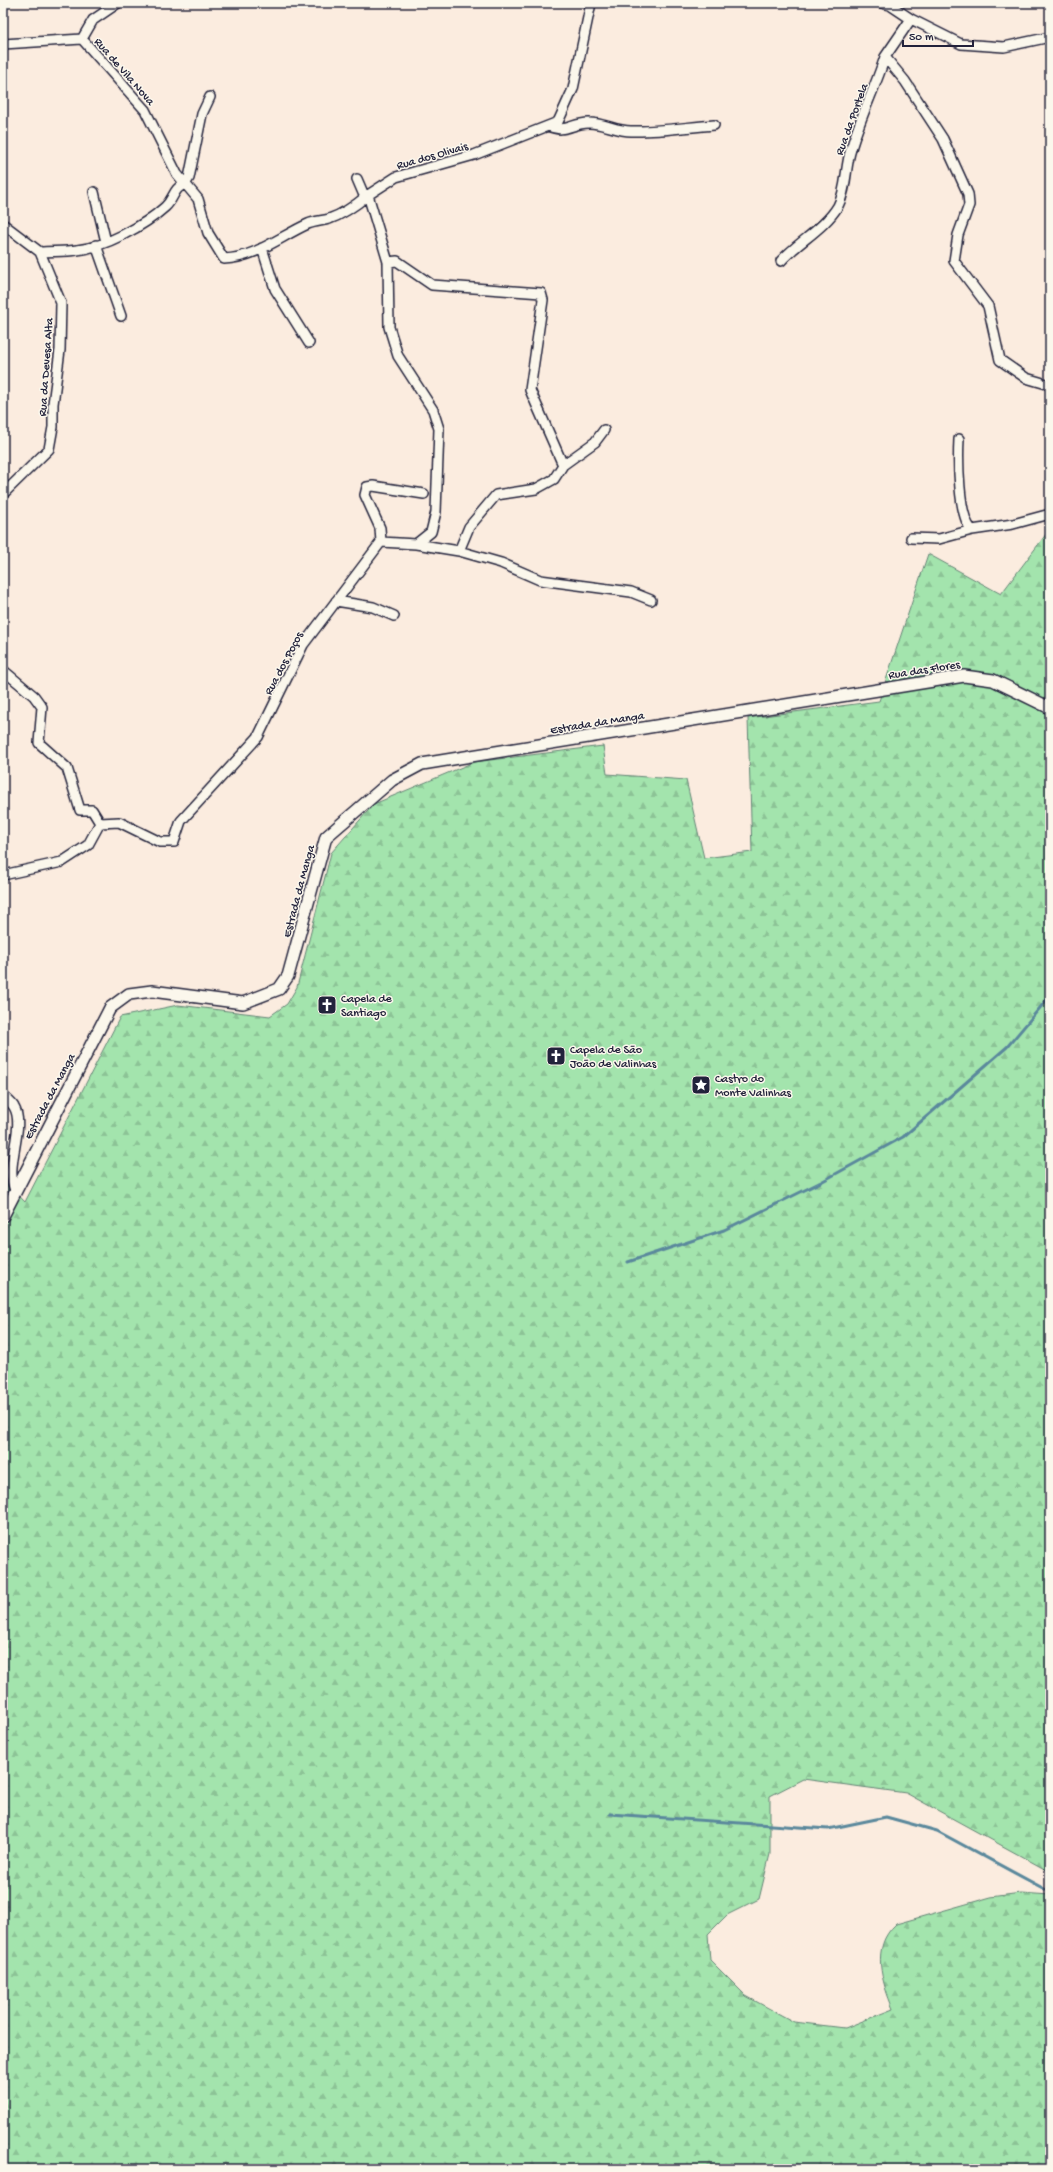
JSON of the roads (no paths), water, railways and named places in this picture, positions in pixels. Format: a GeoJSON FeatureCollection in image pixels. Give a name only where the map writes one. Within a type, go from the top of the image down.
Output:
{"type":"FeatureCollection","features":[{"type":"Feature","properties":{"kind":"street"},"geometry":{"type":"LineString","coordinates":[[82,40],[93,20],[118,3]]}},
{"type":"Feature","properties":{"kind":"street","name":"Rua dos Olivais"},"geometry":{"type":"LineString","coordinates":[[368,196],[396,177],[474,155],[558,122],[573,89],[591,3]]}},
{"type":"Feature","properties":{"kind":"street"},"geometry":{"type":"LineString","coordinates":[[881,3],[890,5],[911,19],[961,44],[1004,48],[1050,37]]}},
{"type":"Feature","properties":{"kind":"street","name":"Rua da Portela"},"geometry":{"type":"LineString","coordinates":[[781,261],[790,250],[826,220],[838,206],[844,190],[851,149],[885,57],[911,19]]}},
{"type":"Feature","properties":{"kind":"street","name":"Rua de Vila Nova"},"geometry":{"type":"LineString","coordinates":[[3,44],[82,40],[145,110],[163,142],[177,174],[198,199],[208,233],[224,259],[233,258],[262,248],[310,223],[328,219],[351,209],[368,196]]}},
{"type":"Feature","properties":{"kind":"street"},"geometry":{"type":"LineString","coordinates":[[885,57],[905,81],[943,139],[968,194],[969,205],[958,235],[954,261],[988,306],[1000,360],[1026,378],[1050,385]]}},
{"type":"Feature","properties":{"kind":"street"},"geometry":{"type":"LineString","coordinates":[[3,224],[40,252],[78,250],[96,246],[127,233],[166,207],[177,187],[186,183],[189,178],[202,114],[210,97]]}},
{"type":"Feature","properties":{"kind":"street"},"geometry":{"type":"LineString","coordinates":[[548,126],[556,130],[565,130],[576,125],[596,123],[629,131],[714,125]]}},
{"type":"Feature","properties":{"kind":"street"},"geometry":{"type":"LineString","coordinates":[[357,178],[363,193],[368,196],[388,262],[389,327],[398,356],[433,410],[439,429],[436,512],[431,532],[416,544]]}},
{"type":"Feature","properties":{"kind":"street"},"geometry":{"type":"LineString","coordinates":[[94,192],[106,242]]}},
{"type":"Feature","properties":{"kind":"street"},"geometry":{"type":"LineString","coordinates":[[96,246],[121,316]]}},
{"type":"Feature","properties":{"kind":"street"},"geometry":{"type":"LineString","coordinates":[[262,248],[275,289],[309,343]]}},
{"type":"Feature","properties":{"kind":"street","name":"Rua da Devesa Alta"},"geometry":{"type":"LineString","coordinates":[[3,494],[49,449],[53,427],[53,404],[60,350],[61,303],[40,252]]}},
{"type":"Feature","properties":{"kind":"street"},"geometry":{"type":"LineString","coordinates":[[388,262],[397,261],[432,285],[540,293],[543,300],[530,390],[563,465]]}},
{"type":"Feature","properties":{"kind":"street"},"geometry":{"type":"LineString","coordinates":[[459,551],[469,527],[496,495],[536,488],[554,479],[563,465],[595,442],[604,430]]}},
{"type":"Feature","properties":{"kind":"street"},"geometry":{"type":"LineString","coordinates":[[959,439],[958,456],[963,514],[966,524],[972,530]]}},
{"type":"Feature","properties":{"kind":"street"},"geometry":{"type":"LineString","coordinates":[[424,494],[373,486],[367,487],[365,495],[380,528],[381,542],[416,544],[459,551],[502,562],[540,580],[631,592],[651,600]]}},
{"type":"Feature","properties":{"kind":"street"},"geometry":{"type":"LineString","coordinates":[[911,538],[939,539],[972,530],[1013,524],[1050,514]]}},
{"type":"Feature","properties":{"kind":"street","name":"Rua dos Poços"},"geometry":{"type":"LineString","coordinates":[[100,823],[119,822],[160,842],[174,842],[181,821],[258,737],[303,645],[381,542]]}},
{"type":"Feature","properties":{"kind":"street"},"geometry":{"type":"LineString","coordinates":[[336,601],[373,607],[394,616]]}},
{"type":"Feature","properties":{"kind":"street"},"geometry":{"type":"LineString","coordinates":[[3,670],[34,696],[42,707],[39,743],[67,768],[80,810],[92,810],[100,823],[88,845],[62,862],[3,875]]}},
{"type":"Feature","properties":{"kind":"street","name":"Rua das Flores"},"geometry":{"type":"LineString","coordinates":[[844,695],[964,676],[993,680],[1050,708]]}},
{"type":"Feature","properties":{"kind":"street","name":"Estrada da Manga"},"geometry":{"type":"LineString","coordinates":[[3,1216],[15,1190],[110,1008],[129,994],[152,991],[243,1003],[279,989],[288,976],[326,837],[392,780],[422,764],[844,695]]}},
{"type":"Feature","properties":{"kind":"street"},"geometry":{"type":"LineString","coordinates":[[3,1095],[14,1107],[17,1122],[11,1173],[11,1182],[15,1190]]}},
{"type":"Feature","properties":{"kind":"waterway"},"geometry":{"type":"LineString","coordinates":[[628,1262],[724,1230],[821,1182],[903,1137],[1007,1047],[1050,996]]}},
{"type":"Feature","properties":{"kind":"waterway"},"geometry":{"type":"LineString","coordinates":[[610,1814],[828,1829],[886,1817],[937,1831],[1050,1892]]}},
{"type":"Feature","properties":{"kind":"place","name":"Capela de Santiago"},"geometry":{"type":"Point","coordinates":[327,1005]}},
{"type":"Feature","properties":{"kind":"place","name":"Capela de São João de Valinhas"},"geometry":{"type":"Point","coordinates":[556,1056]}},
{"type":"Feature","properties":{"kind":"place","name":"Castro do Monte Valinhas"},"geometry":{"type":"Point","coordinates":[701,1085]}}]}
